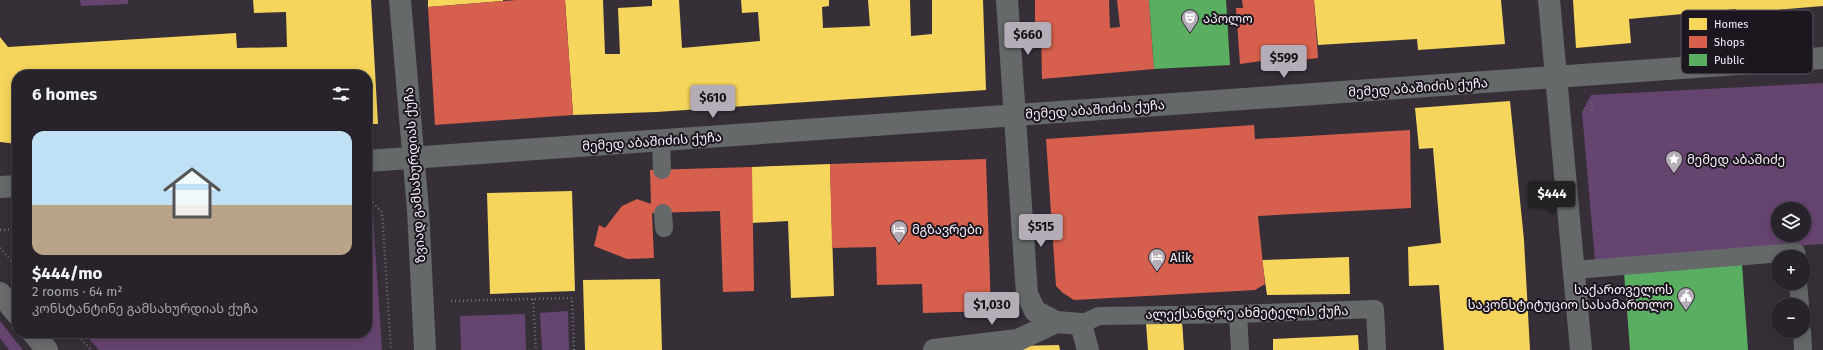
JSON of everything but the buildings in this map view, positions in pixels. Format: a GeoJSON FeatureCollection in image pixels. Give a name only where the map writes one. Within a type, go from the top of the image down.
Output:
{"type":"FeatureCollection","features":[{"type":"Feature","properties":{"kind":"main road"},"geometry":{"type":"LineString","coordinates":[[0,293],[12,308]]}},
{"type":"Feature","properties":{"kind":"main road"},"geometry":{"type":"LineString","coordinates":[[37,338],[47,350]]}},
{"type":"Feature","properties":{"kind":"street","name":"ზვიად გამსახურდიას ქუჩა"},"geometry":{"type":"LineString","coordinates":[[400,0],[414,158],[425,350]]}},
{"type":"Feature","properties":{"kind":"street"},"geometry":{"type":"LineString","coordinates":[[1007,0],[1027,294],[1035,311],[1056,322],[1081,324],[1088,350]]}},
{"type":"Feature","properties":{"kind":"street"},"geometry":{"type":"LineString","coordinates":[[1549,0],[1581,350]]}},
{"type":"Feature","properties":{"kind":"street","name":"მემედ აბაშიძის ქუჩა"},"geometry":{"type":"LineString","coordinates":[[1813,59],[1823,58]]}},
{"type":"Feature","properties":{"kind":"street","name":"მემედ აბაშიძის ქუჩა"},"geometry":{"type":"LineString","coordinates":[[372,161],[1681,68]]}},
{"type":"Feature","properties":{"kind":"street"},"geometry":{"type":"LineString","coordinates":[[0,188],[12,187]]}},
{"type":"Feature","properties":{"kind":"street"},"geometry":{"type":"LineString","coordinates":[[934,350],[1018,340],[1056,322]]}},
{"type":"Feature","properties":{"kind":"lane"},"geometry":{"type":"LineString","coordinates":[[661,140],[662,170]]}},
{"type":"Feature","properties":{"kind":"lane"},"geometry":{"type":"LineString","coordinates":[[1574,270],[1771,254]]}},
{"type":"Feature","properties":{"kind":"lane","name":"ალექსანდრე ახმეტელის ქუჩა"},"geometry":{"type":"LineString","coordinates":[[1081,324],[1099,316],[1238,314],[1375,309],[1377,350]]}},
{"type":"Feature","properties":{"kind":"lane"},"geometry":{"type":"LineString","coordinates":[[1238,314],[1240,350]]}},
{"type":"Feature","properties":{"kind":"lane"},"geometry":{"type":"LineString","coordinates":[[1802,338],[1803,350]]}},
{"type":"Feature","properties":{"kind":"path"},"geometry":{"type":"LineString","coordinates":[[372,202],[382,212],[391,350]]}},
{"type":"Feature","properties":{"kind":"path"},"geometry":{"type":"LineString","coordinates":[[1,229],[12,229]]}},
{"type":"Feature","properties":{"kind":"path"},"geometry":{"type":"LineString","coordinates":[[0,248],[12,261]]}},
{"type":"Feature","properties":{"kind":"path"},"geometry":{"type":"LineString","coordinates":[[450,301],[572,298],[574,350]]}},
{"type":"Feature","properties":{"kind":"path"},"geometry":{"type":"LineString","coordinates":[[534,299],[536,350]]}},
{"type":"Feature","properties":{"kind":"path"},"geometry":{"type":"LineString","coordinates":[[80,338],[91,350]]}},
{"type":"Feature","properties":{"kind":"shaded area"},"geometry":{"type":"Polygon","coordinates":[[[80,0],[128,0],[128,4],[81,6],[80,0]]]}},
{"type":"Feature","properties":{"kind":"shaded area"},"geometry":{"type":"Polygon","coordinates":[[[1823,83],[1823,244],[1595,260],[1582,112],[1591,95],[1823,83]]]}},
{"type":"Feature","properties":{"kind":"shaded area"},"geometry":{"type":"Polygon","coordinates":[[[372,202],[382,350],[99,350],[88,338],[372,338],[372,202]]]}},
{"type":"Feature","properties":{"kind":"shaded area"},"geometry":{"type":"Polygon","coordinates":[[[568,311],[569,350],[542,350],[540,313],[568,311]]]}},
{"type":"Feature","properties":{"kind":"shaded area"},"geometry":{"type":"Polygon","coordinates":[[[525,314],[526,350],[461,350],[460,316],[525,314]]]}},
{"type":"Feature","properties":{"kind":"shaded area"},"geometry":{"type":"Polygon","coordinates":[[[0,321],[23,350],[9,350],[0,338],[0,321]]]}},
{"type":"Feature","properties":{"kind":"place","name":"აპოლო"},"geometry":{"type":"Point","coordinates":[1190,33]}},
{"type":"Feature","properties":{"kind":"place","name":"მემედ აბაშიძე"},"geometry":{"type":"Point","coordinates":[1674,174]}},
{"type":"Feature","properties":{"kind":"place","name":"მგზავრები"},"geometry":{"type":"Point","coordinates":[899,244]}},
{"type":"Feature","properties":{"kind":"place","name":"Alik"},"geometry":{"type":"Point","coordinates":[1157,272]}},
{"type":"Feature","properties":{"kind":"place","name":"საქართველოს საკონსტიტუციო სასამართლო"},"geometry":{"type":"Point","coordinates":[1686,311]}}]}
